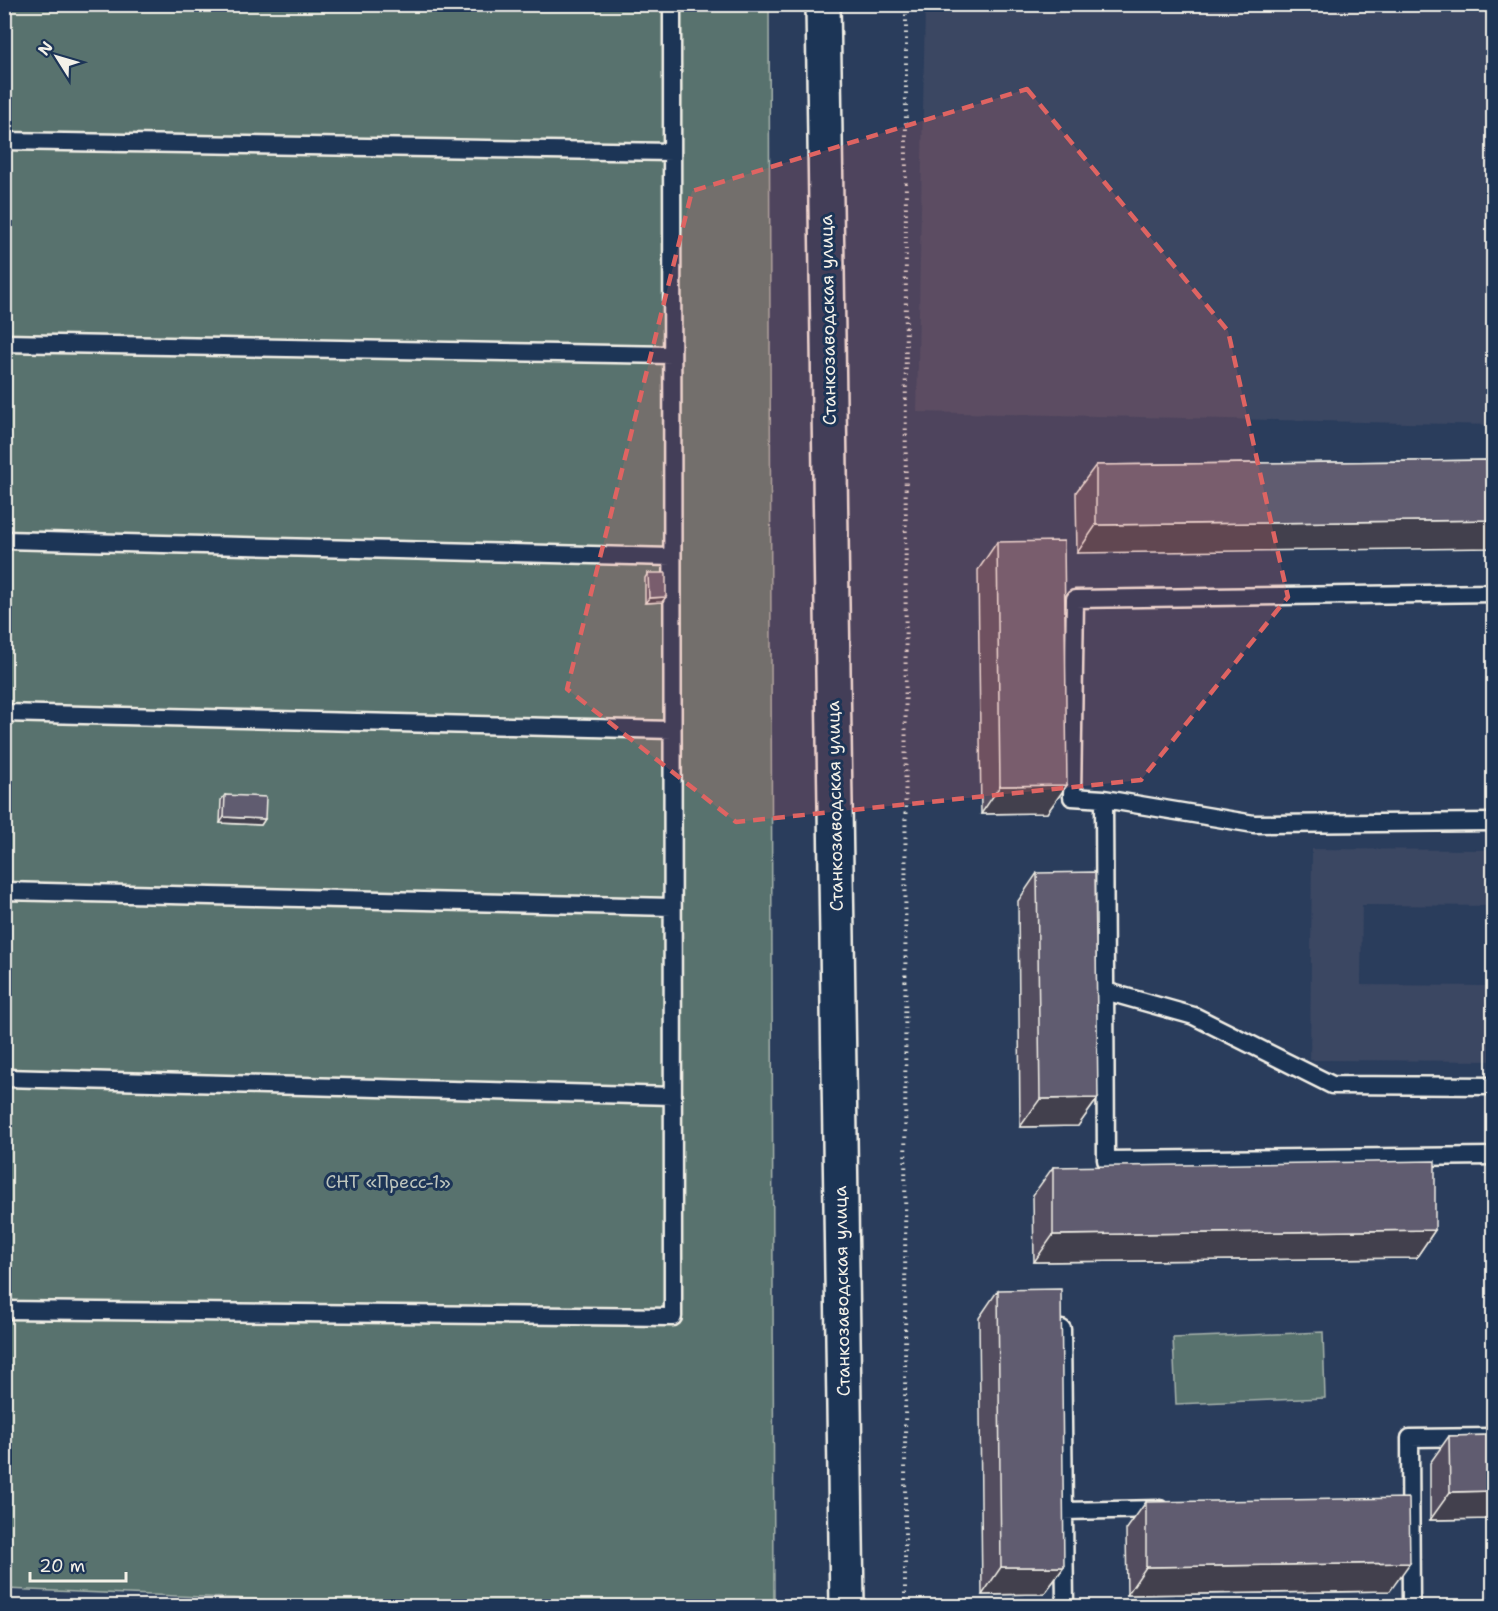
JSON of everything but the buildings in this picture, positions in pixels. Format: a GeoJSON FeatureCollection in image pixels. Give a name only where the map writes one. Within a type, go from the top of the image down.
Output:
{"type":"FeatureCollection","features":[{"type":"Feature","properties":{"kind":"street","name":"Станкозаводская улица"},"geometry":{"type":"LineString","coordinates":[[823,4],[847,1606]]}},
{"type":"Feature","properties":{"kind":"lane"},"geometry":{"type":"LineString","coordinates":[[4,1311],[673,1317],[672,4]]}},
{"type":"Feature","properties":{"kind":"lane"},"geometry":{"type":"LineString","coordinates":[[4,141],[672,152]]}},
{"type":"Feature","properties":{"kind":"lane"},"geometry":{"type":"LineString","coordinates":[[4,343],[672,355]]}},
{"type":"Feature","properties":{"kind":"lane"},"geometry":{"type":"LineString","coordinates":[[4,540],[672,557]]}},
{"type":"Feature","properties":{"kind":"lane"},"geometry":{"type":"LineString","coordinates":[[1494,593],[1075,599],[1072,797],[1104,799],[1254,824],[1494,822]]}},
{"type":"Feature","properties":{"kind":"lane"},"geometry":{"type":"LineString","coordinates":[[4,713],[672,730]]}},
{"type":"Feature","properties":{"kind":"lane"},"geometry":{"type":"LineString","coordinates":[[1104,799],[1106,1160],[1494,1156]]}},
{"type":"Feature","properties":{"kind":"lane"},"geometry":{"type":"LineString","coordinates":[[4,891],[672,907]]}},
{"type":"Feature","properties":{"kind":"lane"},"geometry":{"type":"LineString","coordinates":[[1105,991],[1194,1016],[1332,1085],[1494,1086]]}},
{"type":"Feature","properties":{"kind":"lane"},"geometry":{"type":"LineString","coordinates":[[4,1078],[673,1096]]}},
{"type":"Feature","properties":{"kind":"lane"},"geometry":{"type":"LineString","coordinates":[[1062,1329],[1065,1606]]}},
{"type":"Feature","properties":{"kind":"lane"},"geometry":{"type":"LineString","coordinates":[[1411,1606],[1404,1505],[1410,1437],[1494,1437]]}},
{"type":"Feature","properties":{"kind":"lane"},"geometry":{"type":"LineString","coordinates":[[1064,1511],[1172,1509]]}},
{"type":"Feature","properties":{"kind":"path"},"geometry":{"type":"LineString","coordinates":[[905,1606],[906,4]]}},
{"type":"Feature","properties":{"kind":"highlighted area"},"geometry":{"type":"Polygon","coordinates":[[[1027,89],[1228,331],[1288,597],[1141,780],[736,822],[567,689],[692,191],[1027,89]]]}},
{"type":"Feature","properties":{"kind":"shaded area"},"geometry":{"type":"Polygon","coordinates":[[[925,5],[1493,5],[1493,425],[917,412],[925,5]]]}},
{"type":"Feature","properties":{"kind":"shaded area"},"geometry":{"type":"Polygon","coordinates":[[[1312,849],[1493,850],[1493,906],[1362,905],[1361,985],[1493,986],[1493,1061],[1310,1060],[1312,849]]]}},
{"type":"Feature","properties":{"kind":"green space","name":"СНТ «Пресс-1»"},"geometry":{"type":"Polygon","coordinates":[[[5,5],[769,5],[774,1606],[419,1606],[5,1589],[5,5]]]}},
{"type":"Feature","properties":{"kind":"green space"},"geometry":{"type":"Polygon","coordinates":[[[1323,1332],[1325,1398],[1176,1404],[1173,1338],[1323,1332]]]}}]}
